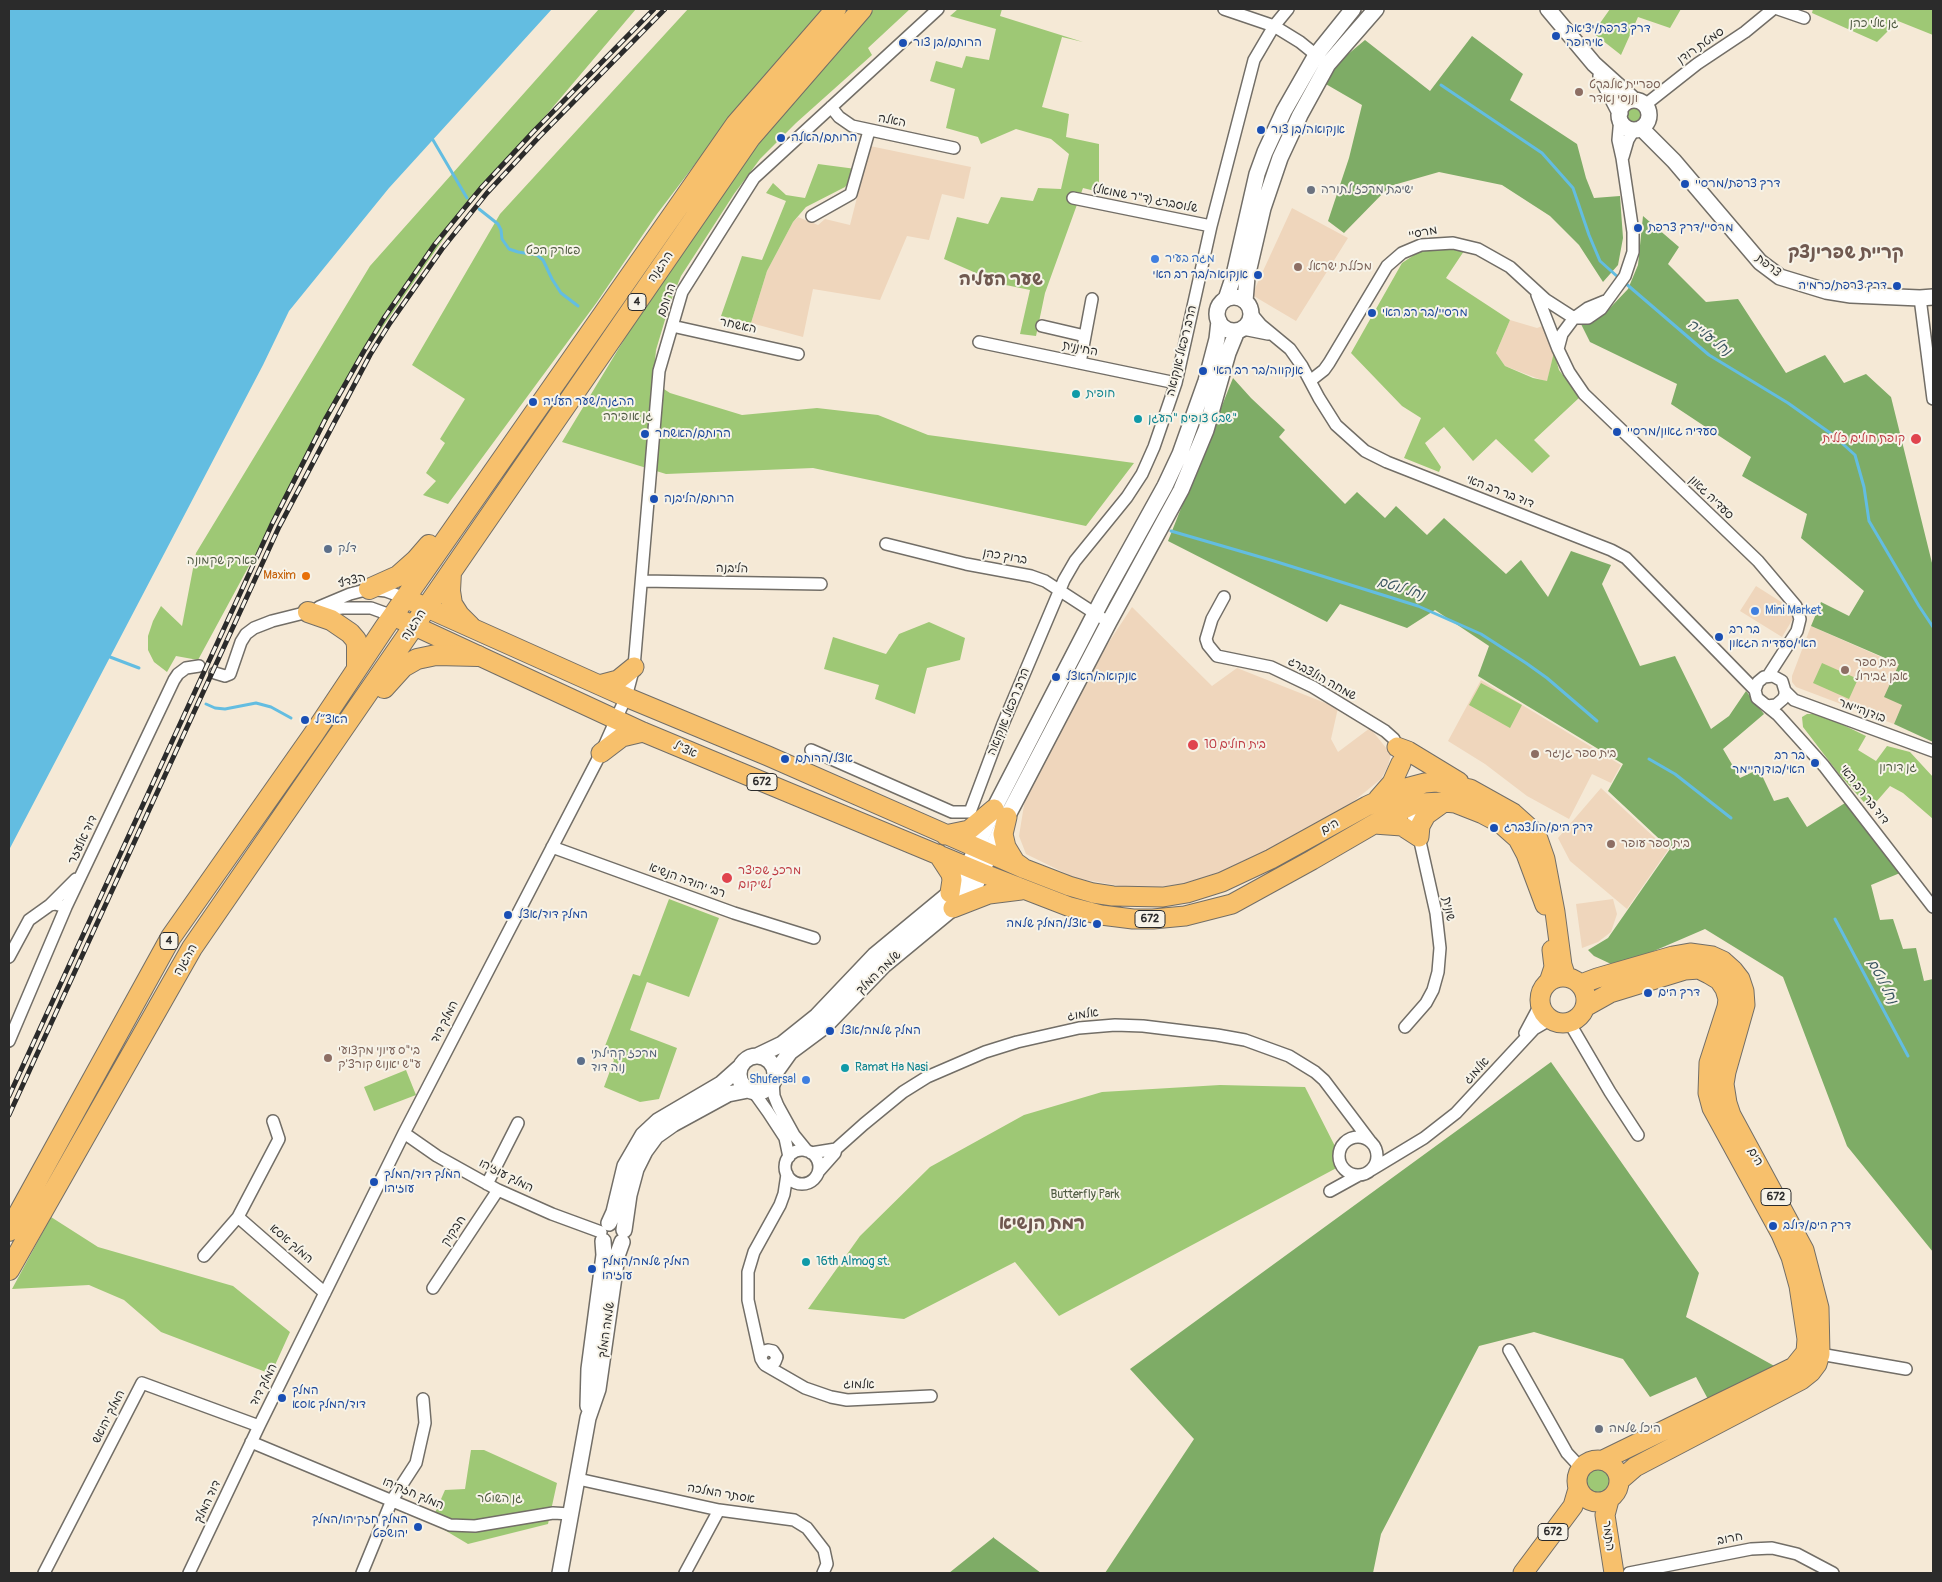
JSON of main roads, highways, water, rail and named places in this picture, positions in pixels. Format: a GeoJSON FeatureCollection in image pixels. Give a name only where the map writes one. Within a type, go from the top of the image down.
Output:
{"type":"FeatureCollection","features":[{"type":"Feature","properties":{"kind":"highway","name":"ההגנה"},"geometry":{"type":"LineString","coordinates":[[9,1232],[171,937],[313,735],[478,492],[736,124],[836,9]]}},
{"type":"Feature","properties":{"kind":"highway","name":"ההגנה"},"geometry":{"type":"LineString","coordinates":[[9,1270],[192,948],[750,138],[862,9]]}},
{"type":"Feature","properties":{"kind":"highway"},"geometry":{"type":"LineString","coordinates":[[369,589],[398,576],[406,569],[456,512],[478,492]]}},
{"type":"Feature","properties":{"kind":"highway"},"geometry":{"type":"LineString","coordinates":[[451,572],[450,591],[452,604],[458,615],[470,626]]}},
{"type":"Feature","properties":{"kind":"highway"},"geometry":{"type":"LineString","coordinates":[[308,612],[331,620],[350,633],[356,640],[357,668]]}},
{"type":"Feature","properties":{"kind":"highway"},"geometry":{"type":"LineString","coordinates":[[313,774],[368,711],[394,676],[403,668],[417,659],[436,654],[478,656]]}},
{"type":"Feature","properties":{"kind":"main road","name":"אצ\"ל"},"geometry":{"type":"LineString","coordinates":[[405,598],[626,697],[768,756],[983,851]]}},
{"type":"Feature","properties":{"kind":"main road","name":"אצ\"ל"},"geometry":{"type":"LineString","coordinates":[[393,616],[643,732],[975,870]]}},
{"type":"Feature","properties":{"kind":"main road"},"geometry":{"type":"LineString","coordinates":[[599,685],[618,680],[634,667]]}},
{"type":"Feature","properties":{"kind":"main road"},"geometry":{"type":"LineString","coordinates":[[601,753],[622,737],[643,732]]}},
{"type":"Feature","properties":{"kind":"main road"},"geometry":{"type":"LineString","coordinates":[[1367,806],[1387,790],[1399,755],[1408,751],[1470,789]]}},
{"type":"Feature","properties":{"kind":"main road","name":"הים"},"geometry":{"type":"LineString","coordinates":[[975,870],[1070,907],[1101,915],[1132,919],[1185,916],[1232,904],[1374,824],[1425,783],[1436,782],[1470,789],[1513,813],[1532,830],[1538,839],[1545,859],[1565,981]]}},
{"type":"Feature","properties":{"kind":"main road","name":"הים"},"geometry":{"type":"LineString","coordinates":[[983,851],[1069,886],[1114,896],[1163,896],[1187,893],[1222,882],[1263,863],[1367,806],[1408,797],[1419,803],[1455,803],[1483,814],[1510,831],[1523,846],[1546,911],[1554,968],[1565,981]]}},
{"type":"Feature","properties":{"kind":"main road"},"geometry":{"type":"LineString","coordinates":[[1374,824],[1402,826],[1420,837],[1420,826],[1426,815],[1445,802]]}},
{"type":"Feature","properties":{"kind":"main road"},"geometry":{"type":"LineString","coordinates":[[945,835],[969,830],[1000,813],[1006,847],[1015,862],[1025,869]]}},
{"type":"Feature","properties":{"kind":"main road"},"geometry":{"type":"LineString","coordinates":[[938,854],[952,874],[951,900],[1024,889]]}},
{"type":"Feature","properties":{"kind":"main road","name":"הים"},"geometry":{"type":"LineString","coordinates":[[1565,981],[1596,978],[1690,953],[1712,956],[1723,961],[1733,970],[1740,980],[1744,991],[1745,1005],[1726,1072],[1725,1094],[1731,1115],[1804,1250],[1819,1308],[1820,1354],[1817,1364],[1801,1380],[1634,1467],[1620,1480]]}},
{"type":"Feature","properties":{"kind":"main road","name":"הים"},"geometry":{"type":"LineString","coordinates":[[1586,1007],[1610,993],[1685,970],[1699,969],[1719,980],[1725,989],[1728,999],[1710,1064],[1708,1093],[1712,1108],[1781,1234],[1800,1286],[1808,1339],[1806,1352],[1794,1367],[1603,1460]]}},
{"type":"Feature","properties":{"kind":"main road"},"geometry":{"type":"LineString","coordinates":[[1565,981],[1586,993],[1586,1007],[1581,1015],[1561,1022],[1545,1014],[1540,1003],[1542,991],[1565,981]]}},
{"type":"Feature","properties":{"kind":"main road","name":"672"},"geometry":{"type":"LineString","coordinates":[[1523,1573],[1573,1506],[1578,1489],[1577,1478],[1581,1468],[1591,1460],[1603,1460]]}},
{"type":"Feature","properties":{"kind":"main road"},"geometry":{"type":"LineString","coordinates":[[1578,1489],[1591,1501],[1603,1502],[1609,1500],[1617,1492],[1620,1480],[1619,1475],[1613,1465],[1603,1460]]}},
{"type":"Feature","properties":{"kind":"main road","name":"התמר"},"geometry":{"type":"LineString","coordinates":[[1609,1500],[1605,1514],[1617,1570]]}},
{"type":"Feature","properties":{"kind":"water"},"geometry":{"type":"Polygon","coordinates":[[[9,9],[552,9],[389,188],[289,311],[263,365],[9,850],[9,9]]]}},
{"type":"Feature","properties":{"kind":"waterway","name":"נחל עלייה"},"geometry":{"type":"LineString","coordinates":[[1441,85],[1542,153],[1573,188],[1600,261],[1619,278]]}},
{"type":"Feature","properties":{"kind":"waterway"},"geometry":{"type":"LineString","coordinates":[[433,140],[467,198]]}},
{"type":"Feature","properties":{"kind":"waterway","name":"נחל לוטם"},"geometry":{"type":"LineString","coordinates":[[479,209],[498,224],[502,239],[509,249],[537,255],[543,260],[561,293],[578,306]]}},
{"type":"Feature","properties":{"kind":"waterway","name":"נחל עלייה"},"geometry":{"type":"LineString","coordinates":[[1624,282],[1709,355],[1788,403],[1833,435],[1855,455],[1864,487],[1869,521],[1933,627]]}},
{"type":"Feature","properties":{"kind":"waterway","name":"נחל לוטם"},"geometry":{"type":"LineString","coordinates":[[1171,531],[1418,606],[1481,634],[1547,678],[1597,721]]}},
{"type":"Feature","properties":{"kind":"waterway"},"geometry":{"type":"LineString","coordinates":[[110,657],[139,668]]}},
{"type":"Feature","properties":{"kind":"waterway"},"geometry":{"type":"LineString","coordinates":[[206,704],[215,708],[225,709],[256,703],[271,707],[291,718]]}},
{"type":"Feature","properties":{"kind":"waterway","name":"נחל לוטם"},"geometry":{"type":"LineString","coordinates":[[1649,759],[1675,774],[1731,818]]}},
{"type":"Feature","properties":{"kind":"waterway","name":"נחל לוטם"},"geometry":{"type":"LineString","coordinates":[[1835,919],[1908,1056]]}},
{"type":"Feature","properties":{"kind":"railway"},"geometry":{"type":"LineString","coordinates":[[9,1096],[272,524],[326,418],[364,351],[384,318],[435,244],[481,188],[534,131],[654,9]]}},
{"type":"Feature","properties":{"kind":"railway"},"geometry":{"type":"LineString","coordinates":[[9,1115],[279,527],[370,355],[442,249],[487,193],[539,137],[665,9]]}},
{"type":"Feature","properties":{"kind":"place","name":"דרך צרפת/יציאת אירופה"},"geometry":{"type":"Point","coordinates":[1556,36]}},
{"type":"Feature","properties":{"kind":"place","name":"הרותם/בן צור"},"geometry":{"type":"Point","coordinates":[903,43]}},
{"type":"Feature","properties":{"kind":"place","name":"ספריית אלברט וננסי נאדר"},"geometry":{"type":"Point","coordinates":[1579,92]}},
{"type":"Feature","properties":{"kind":"place","name":"אנקואה/בן צור"},"geometry":{"type":"Point","coordinates":[1261,130]}},
{"type":"Feature","properties":{"kind":"place","name":"הרותם/האלה"},"geometry":{"type":"Point","coordinates":[781,138]}},
{"type":"Feature","properties":{"kind":"place","name":"דרך צרפת/מרסיי"},"geometry":{"type":"Point","coordinates":[1685,184]}},
{"type":"Feature","properties":{"kind":"place","name":"ישיבת מרכז לתורה"},"geometry":{"type":"Point","coordinates":[1311,190]}},
{"type":"Feature","properties":{"kind":"place","name":"מרסיי/דרך צרפת"},"geometry":{"type":"Point","coordinates":[1638,228]}},
{"type":"Feature","properties":{"kind":"place","name":"מגה בעיר"},"geometry":{"type":"Point","coordinates":[1155,259]}},
{"type":"Feature","properties":{"kind":"place","name":"מכללת ישראל"},"geometry":{"type":"Point","coordinates":[1298,267]}},
{"type":"Feature","properties":{"kind":"place","name":"אנקואה/בר רב האי"},"geometry":{"type":"Point","coordinates":[1258,275]}},
{"type":"Feature","properties":{"kind":"place","name":"דרך צרפת/כרמיה"},"geometry":{"type":"Point","coordinates":[1897,286]}},
{"type":"Feature","properties":{"kind":"place","name":"מרסיי/בר רב האי"},"geometry":{"type":"Point","coordinates":[1372,313]}},
{"type":"Feature","properties":{"kind":"place","name":"אנקווה/בר רב האי"},"geometry":{"type":"Point","coordinates":[1203,371]}},
{"type":"Feature","properties":{"kind":"place","name":"חופית"},"geometry":{"type":"Point","coordinates":[1076,394]}},
{"type":"Feature","properties":{"kind":"place","name":"ההגנה/שער העליה"},"geometry":{"type":"Point","coordinates":[533,402]}},
{"type":"Feature","properties":{"kind":"place","name":"שבט צופים \"העגן\""},"geometry":{"type":"Point","coordinates":[1138,419]}},
{"type":"Feature","properties":{"kind":"place","name":"סעדיה גאון/מרסיי"},"geometry":{"type":"Point","coordinates":[1617,432]}},
{"type":"Feature","properties":{"kind":"place","name":"הרותם/האשחר"},"geometry":{"type":"Point","coordinates":[645,434]}},
{"type":"Feature","properties":{"kind":"place","name":"קופת חולים כללית"},"geometry":{"type":"Point","coordinates":[1916,439]}},
{"type":"Feature","properties":{"kind":"place","name":"הרותם/הליבנה"},"geometry":{"type":"Point","coordinates":[654,499]}},
{"type":"Feature","properties":{"kind":"place","name":"דלק"},"geometry":{"type":"Point","coordinates":[328,549]}},
{"type":"Feature","properties":{"kind":"place","name":"Maxim"},"geometry":{"type":"Point","coordinates":[306,576]}},
{"type":"Feature","properties":{"kind":"place","name":"Mini Market"},"geometry":{"type":"Point","coordinates":[1755,611]}},
{"type":"Feature","properties":{"kind":"place","name":"בר רב האי/סעדיה הגאון"},"geometry":{"type":"Point","coordinates":[1719,637]}},
{"type":"Feature","properties":{"kind":"place","name":"בית ספר אבן גבירול"},"geometry":{"type":"Point","coordinates":[1845,670]}},
{"type":"Feature","properties":{"kind":"place","name":"אנקואה/האצל"},"geometry":{"type":"Point","coordinates":[1056,677]}},
{"type":"Feature","properties":{"kind":"place","name":"האצ״ל"},"geometry":{"type":"Point","coordinates":[305,720]}},
{"type":"Feature","properties":{"kind":"place","name":"בית חולים 10"},"geometry":{"type":"Point","coordinates":[1193,745]}},
{"type":"Feature","properties":{"kind":"place","name":"בית ספר גניגר"},"geometry":{"type":"Point","coordinates":[1535,754]}},
{"type":"Feature","properties":{"kind":"place","name":"אצל/הרותם"},"geometry":{"type":"Point","coordinates":[785,759]}},
{"type":"Feature","properties":{"kind":"place","name":"בר רב האי/בודנהיימר"},"geometry":{"type":"Point","coordinates":[1815,763]}},
{"type":"Feature","properties":{"kind":"place","name":"דרך הים/הולצברג"},"geometry":{"type":"Point","coordinates":[1494,828]}},
{"type":"Feature","properties":{"kind":"place","name":"בית ספר עופר"},"geometry":{"type":"Point","coordinates":[1611,844]}},
{"type":"Feature","properties":{"kind":"place","name":"מרכז שפיצר לשיקום"},"geometry":{"type":"Point","coordinates":[727,878]}},
{"type":"Feature","properties":{"kind":"place","name":"המלך דוד/אצל"},"geometry":{"type":"Point","coordinates":[508,915]}},
{"type":"Feature","properties":{"kind":"place","name":"אצל/המלך שלמה"},"geometry":{"type":"Point","coordinates":[1097,924]}},
{"type":"Feature","properties":{"kind":"place","name":"דרך הים"},"geometry":{"type":"Point","coordinates":[1648,993]}},
{"type":"Feature","properties":{"kind":"place","name":"המלך שלמה/אצל"},"geometry":{"type":"Point","coordinates":[830,1031]}},
{"type":"Feature","properties":{"kind":"place","name":"בי\"ס עיוני מקצועי ע\"ש יאנוש קורצ'ק"},"geometry":{"type":"Point","coordinates":[328,1058]}},
{"type":"Feature","properties":{"kind":"place","name":"מרכז קהילתי נוה דוד"},"geometry":{"type":"Point","coordinates":[581,1061]}},
{"type":"Feature","properties":{"kind":"place","name":"Ramat Ha Nasi"},"geometry":{"type":"Point","coordinates":[845,1068]}},
{"type":"Feature","properties":{"kind":"place","name":"Shufersal"},"geometry":{"type":"Point","coordinates":[806,1080]}},
{"type":"Feature","properties":{"kind":"place","name":"המלך דוד/המלך עוזיהו"},"geometry":{"type":"Point","coordinates":[374,1182]}},
{"type":"Feature","properties":{"kind":"place","name":"דרך הים/דולב"},"geometry":{"type":"Point","coordinates":[1773,1226]}},
{"type":"Feature","properties":{"kind":"place","name":"16th Almog st."},"geometry":{"type":"Point","coordinates":[806,1262]}},
{"type":"Feature","properties":{"kind":"place","name":"המלך שלמה/המלך עוזיהו"},"geometry":{"type":"Point","coordinates":[592,1269]}},
{"type":"Feature","properties":{"kind":"place","name":"המלך דוד/המלך אסא"},"geometry":{"type":"Point","coordinates":[282,1398]}},
{"type":"Feature","properties":{"kind":"place","name":"היכל שלמה"},"geometry":{"type":"Point","coordinates":[1599,1429]}},
{"type":"Feature","properties":{"kind":"place","name":"המלך חזקיהו/המלך יהושפט"},"geometry":{"type":"Point","coordinates":[418,1527]}},
{"type":"Feature","properties":{"kind":"district","name":"קריית שפרינצק"},"geometry":{"type":"Point","coordinates":[1846,253]}},
{"type":"Feature","properties":{"kind":"district","name":"שער העליה"},"geometry":{"type":"Point","coordinates":[1001,280]}},
{"type":"Feature","properties":{"kind":"district","name":"רמת הנשיא"},"geometry":{"type":"Point","coordinates":[1042,1224]}},
{"type":"Feature","properties":{"kind":"park label","name":"גן אלי כהן"},"geometry":{"type":"Point","coordinates":[1874,24]}},
{"type":"Feature","properties":{"kind":"park label","name":"פארק הכט"},"geometry":{"type":"Point","coordinates":[553,251]}},
{"type":"Feature","properties":{"kind":"park label","name":"גן אופירה"},"geometry":{"type":"Point","coordinates":[628,417]}},
{"type":"Feature","properties":{"kind":"park label","name":"פארק שקמונה"},"geometry":{"type":"Point","coordinates":[222,561]}},
{"type":"Feature","properties":{"kind":"park label","name":"גן דורון"},"geometry":{"type":"Point","coordinates":[1898,768]}},
{"type":"Feature","properties":{"kind":"park label","name":"Butterfly Park"},"geometry":{"type":"Point","coordinates":[1085,1195]}},
{"type":"Feature","properties":{"kind":"park label","name":"גן השוטר"},"geometry":{"type":"Point","coordinates":[500,1499]}}]}
